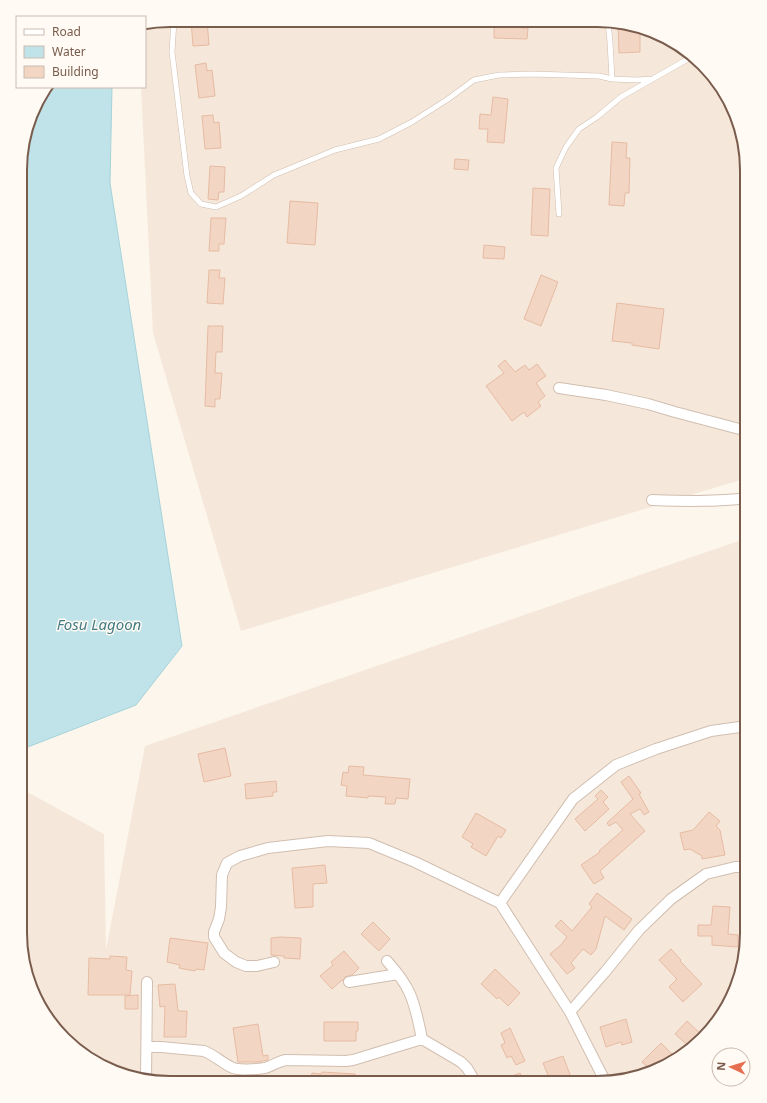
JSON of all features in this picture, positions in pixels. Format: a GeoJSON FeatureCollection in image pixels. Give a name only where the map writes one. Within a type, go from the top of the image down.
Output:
{"type":"FeatureCollection","features":[{"type":"Feature","properties":{"kind":"street"},"geometry":{"type":"LineString","coordinates":[[559,388],[606,395],[648,404],[740,429]]}},
{"type":"Feature","properties":{"kind":"street"},"geometry":{"type":"LineString","coordinates":[[652,500],[694,501],[740,499]]}},
{"type":"Feature","properties":{"kind":"street"},"geometry":{"type":"LineString","coordinates":[[500,903],[573,799],[616,764],[711,731],[740,727]]}},
{"type":"Feature","properties":{"kind":"street"},"geometry":{"type":"LineString","coordinates":[[274,962],[256,966],[246,966],[236,962],[224,952],[214,937],[214,932],[219,918],[222,875],[227,863],[240,856],[268,848],[328,841],[369,843],[415,862],[500,903],[570,1012],[602,1076]]}},
{"type":"Feature","properties":{"kind":"street"},"geometry":{"type":"LineString","coordinates":[[570,1012],[639,930],[671,899],[706,874],[740,867]]}},
{"type":"Feature","properties":{"kind":"street"},"geometry":{"type":"LineString","coordinates":[[387,961],[398,974],[410,993],[422,1039],[461,1062],[472,1076]]}},
{"type":"Feature","properties":{"kind":"street"},"geometry":{"type":"LineString","coordinates":[[349,982],[398,974]]}},
{"type":"Feature","properties":{"kind":"street"},"geometry":{"type":"LineString","coordinates":[[146,1074],[147,982]]}},
{"type":"Feature","properties":{"kind":"street"},"geometry":{"type":"LineString","coordinates":[[147,1047],[204,1051],[210,1053],[230,1067],[240,1070],[266,1068],[286,1060],[352,1060],[422,1039]]}},
{"type":"Feature","properties":{"kind":"lane"},"geometry":{"type":"LineString","coordinates":[[174,27],[172,52],[187,176],[191,193],[201,204],[216,207],[241,196],[274,175],[335,150],[379,139],[412,122],[474,80],[499,75],[531,74],[599,76],[612,79],[652,79]]}},
{"type":"Feature","properties":{"kind":"lane"},"geometry":{"type":"LineString","coordinates":[[609,27],[612,79]]}},
{"type":"Feature","properties":{"kind":"lane"},"geometry":{"type":"LineString","coordinates":[[559,214],[556,168],[566,147],[579,129],[597,117],[621,97],[688,59]]}},
{"type":"Feature","properties":{"kind":"shaded area"},"geometry":{"type":"Polygon","coordinates":[[[160,27],[616,28],[652,38],[669,46],[684,56],[711,83],[721,98],[729,115],[735,133],[740,160],[740,480],[241,631],[153,333],[141,88],[146,88],[146,29],[160,27]]]}},
{"type":"Feature","properties":{"kind":"shaded area"},"geometry":{"type":"Polygon","coordinates":[[[740,540],[740,943],[735,970],[729,988],[721,1005],[711,1020],[684,1047],[669,1057],[652,1065],[616,1075],[160,1076],[133,1071],[115,1065],[98,1057],[83,1047],[62,1027],[46,1005],[32,970],[27,943],[27,792],[104,834],[106,950],[145,746],[740,540]]]}},
{"type":"Feature","properties":{"kind":"water","name":"Fosu Lagoon"},"geometry":{"type":"Polygon","coordinates":[[[52,88],[112,88],[110,183],[182,646],[136,705],[27,747],[27,160],[32,133],[38,115],[52,88]]]}},
{"type":"Feature","properties":{"kind":"building"},"geometry":{"type":"Polygon","coordinates":[[[192,27],[208,27],[209,45],[193,46],[192,27]]]}},
{"type":"Feature","properties":{"kind":"building"},"geometry":{"type":"Polygon","coordinates":[[[494,27],[528,28],[527,39],[494,38],[494,27]]]}},
{"type":"Feature","properties":{"kind":"building"},"geometry":{"type":"Polygon","coordinates":[[[618,28],[640,34],[640,52],[619,53],[618,28]]]}},
{"type":"Feature","properties":{"kind":"building"},"geometry":{"type":"Polygon","coordinates":[[[206,63],[207,71],[212,70],[215,96],[199,98],[195,65],[206,63]]]}},
{"type":"Feature","properties":{"kind":"building"},"geometry":{"type":"Polygon","coordinates":[[[493,97],[508,99],[504,143],[487,142],[488,129],[479,129],[480,114],[491,115],[493,97]]]}},
{"type":"Feature","properties":{"kind":"building"},"geometry":{"type":"Polygon","coordinates":[[[213,115],[214,123],[219,122],[221,148],[205,149],[202,116],[213,115]]]}},
{"type":"Feature","properties":{"kind":"building"},"geometry":{"type":"Polygon","coordinates":[[[612,142],[627,143],[626,158],[630,158],[629,193],[625,193],[624,206],[609,205],[612,142]]]}},
{"type":"Feature","properties":{"kind":"building"},"geometry":{"type":"Polygon","coordinates":[[[455,159],[469,160],[468,170],[454,169],[455,159]]]}},
{"type":"Feature","properties":{"kind":"building"},"geometry":{"type":"Polygon","coordinates":[[[210,166],[225,167],[224,192],[219,192],[218,200],[208,199],[210,166]]]}},
{"type":"Feature","properties":{"kind":"building"},"geometry":{"type":"Polygon","coordinates":[[[533,188],[550,189],[548,236],[531,235],[533,188]]]}},
{"type":"Feature","properties":{"kind":"building"},"geometry":{"type":"Polygon","coordinates":[[[290,201],[318,203],[315,245],[287,243],[290,201]]]}},
{"type":"Feature","properties":{"kind":"building"},"geometry":{"type":"Polygon","coordinates":[[[211,218],[226,218],[224,244],[219,244],[219,251],[209,251],[211,218]]]}},
{"type":"Feature","properties":{"kind":"building"},"geometry":{"type":"Polygon","coordinates":[[[484,245],[505,247],[504,259],[483,258],[484,245]]]}},
{"type":"Feature","properties":{"kind":"building"},"geometry":{"type":"Polygon","coordinates":[[[209,270],[220,270],[219,278],[225,278],[223,304],[207,303],[209,270]]]}},
{"type":"Feature","properties":{"kind":"building"},"geometry":{"type":"Polygon","coordinates":[[[541,275],[558,282],[541,326],[524,319],[541,275]]]}},
{"type":"Feature","properties":{"kind":"building"},"geometry":{"type":"Polygon","coordinates":[[[617,303],[664,309],[659,349],[632,345],[632,343],[612,341],[617,303]]]}},
{"type":"Feature","properties":{"kind":"building"},"geometry":{"type":"Polygon","coordinates":[[[208,326],[223,326],[222,352],[216,352],[215,373],[222,373],[220,399],[215,399],[215,407],[205,406],[208,326]]]}},
{"type":"Feature","properties":{"kind":"building"},"geometry":{"type":"Polygon","coordinates":[[[505,360],[515,372],[525,365],[529,370],[537,364],[546,376],[536,383],[545,396],[538,402],[541,406],[527,417],[524,412],[512,421],[486,386],[504,373],[498,366],[505,360]]]}},
{"type":"Feature","properties":{"kind":"building"},"geometry":{"type":"Polygon","coordinates":[[[225,748],[231,776],[204,782],[198,754],[225,748]]]}},
{"type":"Feature","properties":{"kind":"building"},"geometry":{"type":"Polygon","coordinates":[[[349,766],[364,767],[363,775],[410,779],[408,799],[396,798],[395,804],[385,804],[386,797],[368,796],[368,798],[346,796],[347,786],[341,785],[343,772],[348,773],[349,766]]]}},
{"type":"Feature","properties":{"kind":"building"},"geometry":{"type":"Polygon","coordinates":[[[629,776],[641,793],[639,794],[649,812],[644,815],[640,809],[630,814],[645,831],[600,871],[604,878],[594,884],[581,865],[600,852],[599,851],[623,830],[616,822],[609,826],[607,823],[633,799],[621,782],[629,776]]]}},
{"type":"Feature","properties":{"kind":"building"},"geometry":{"type":"Polygon","coordinates":[[[276,781],[277,792],[273,792],[273,796],[246,799],[245,784],[276,781]]]}},
{"type":"Feature","properties":{"kind":"building"},"geometry":{"type":"Polygon","coordinates":[[[601,790],[608,797],[603,802],[609,809],[585,831],[575,819],[598,799],[595,796],[601,790]]]}},
{"type":"Feature","properties":{"kind":"building"},"geometry":{"type":"Polygon","coordinates":[[[709,812],[720,821],[716,826],[720,830],[725,855],[702,859],[702,856],[690,849],[684,850],[680,833],[693,830],[709,812]]]}},
{"type":"Feature","properties":{"kind":"building"},"geometry":{"type":"Polygon","coordinates":[[[476,813],[506,830],[501,838],[498,836],[486,856],[471,847],[473,844],[462,837],[476,813]]]}},
{"type":"Feature","properties":{"kind":"building"},"geometry":{"type":"Polygon","coordinates":[[[325,865],[327,883],[313,884],[313,907],[295,908],[292,868],[325,865]]]}},
{"type":"Feature","properties":{"kind":"building"},"geometry":{"type":"Polygon","coordinates":[[[597,893],[632,919],[624,930],[605,916],[596,949],[591,955],[583,949],[571,963],[575,968],[567,974],[550,954],[561,945],[567,937],[555,926],[561,920],[572,931],[592,907],[589,904],[597,893]]]}},
{"type":"Feature","properties":{"kind":"building"},"geometry":{"type":"Polygon","coordinates":[[[713,906],[730,907],[728,934],[738,935],[738,947],[712,945],[712,936],[698,936],[698,925],[711,925],[713,906]]]}},
{"type":"Feature","properties":{"kind":"building"},"geometry":{"type":"Polygon","coordinates":[[[373,922],[390,939],[379,951],[361,934],[373,922]]]}},
{"type":"Feature","properties":{"kind":"building"},"geometry":{"type":"Polygon","coordinates":[[[170,938],[208,943],[204,970],[196,969],[195,971],[179,968],[180,965],[167,962],[170,938]]]}},
{"type":"Feature","properties":{"kind":"building"},"geometry":{"type":"Polygon","coordinates":[[[271,938],[301,938],[300,959],[271,955],[271,938]]]}},
{"type":"Feature","properties":{"kind":"building"},"geometry":{"type":"Polygon","coordinates":[[[671,949],[681,960],[680,961],[702,984],[683,1002],[669,987],[677,979],[659,960],[671,949]]]}},
{"type":"Feature","properties":{"kind":"building"},"geometry":{"type":"Polygon","coordinates":[[[344,951],[359,968],[352,975],[345,977],[343,981],[342,980],[332,989],[320,976],[333,965],[331,962],[344,951]]]}},
{"type":"Feature","properties":{"kind":"building"},"geometry":{"type":"Polygon","coordinates":[[[110,956],[127,957],[126,970],[132,971],[130,995],[88,995],[89,958],[110,959],[110,956]]]}},
{"type":"Feature","properties":{"kind":"building"},"geometry":{"type":"Polygon","coordinates":[[[495,969],[520,993],[508,1006],[499,997],[497,999],[481,984],[495,969]]]}},
{"type":"Feature","properties":{"kind":"building"},"geometry":{"type":"Polygon","coordinates":[[[175,984],[178,1011],[187,1011],[186,1037],[164,1037],[165,1006],[160,1007],[158,985],[175,984]]]}},
{"type":"Feature","properties":{"kind":"building"},"geometry":{"type":"Polygon","coordinates":[[[138,995],[138,1009],[125,1009],[125,996],[138,995]]]}},
{"type":"Feature","properties":{"kind":"building"},"geometry":{"type":"Polygon","coordinates":[[[626,1019],[632,1042],[622,1045],[621,1042],[606,1047],[600,1027],[626,1019]]]}},
{"type":"Feature","properties":{"kind":"building"},"geometry":{"type":"Polygon","coordinates":[[[687,1021],[699,1033],[687,1045],[675,1034],[687,1021]]]}},
{"type":"Feature","properties":{"kind":"building"},"geometry":{"type":"Polygon","coordinates":[[[324,1022],[358,1022],[356,1041],[324,1041],[324,1022]]]}},
{"type":"Feature","properties":{"kind":"building"},"geometry":{"type":"Polygon","coordinates":[[[258,1024],[263,1056],[268,1055],[268,1060],[257,1062],[238,1062],[233,1028],[258,1024]]]}},
{"type":"Feature","properties":{"kind":"building"},"geometry":{"type":"Polygon","coordinates":[[[510,1028],[525,1061],[516,1065],[511,1056],[507,1058],[501,1045],[505,1043],[501,1033],[510,1028]]]}},
{"type":"Feature","properties":{"kind":"building"},"geometry":{"type":"Polygon","coordinates":[[[661,1043],[673,1055],[647,1067],[642,1062],[661,1043]]]}},
{"type":"Feature","properties":{"kind":"building"},"geometry":{"type":"Polygon","coordinates":[[[563,1056],[570,1076],[548,1076],[543,1063],[563,1056]]]}},
{"type":"Feature","properties":{"kind":"building"},"geometry":{"type":"Polygon","coordinates":[[[322,1072],[355,1074],[355,1076],[312,1076],[312,1073],[321,1074],[322,1072]]]}},
{"type":"Feature","properties":{"kind":"building"},"geometry":{"type":"Polygon","coordinates":[[[520,1073],[521,1076],[512,1076],[520,1073]]]}}]}
